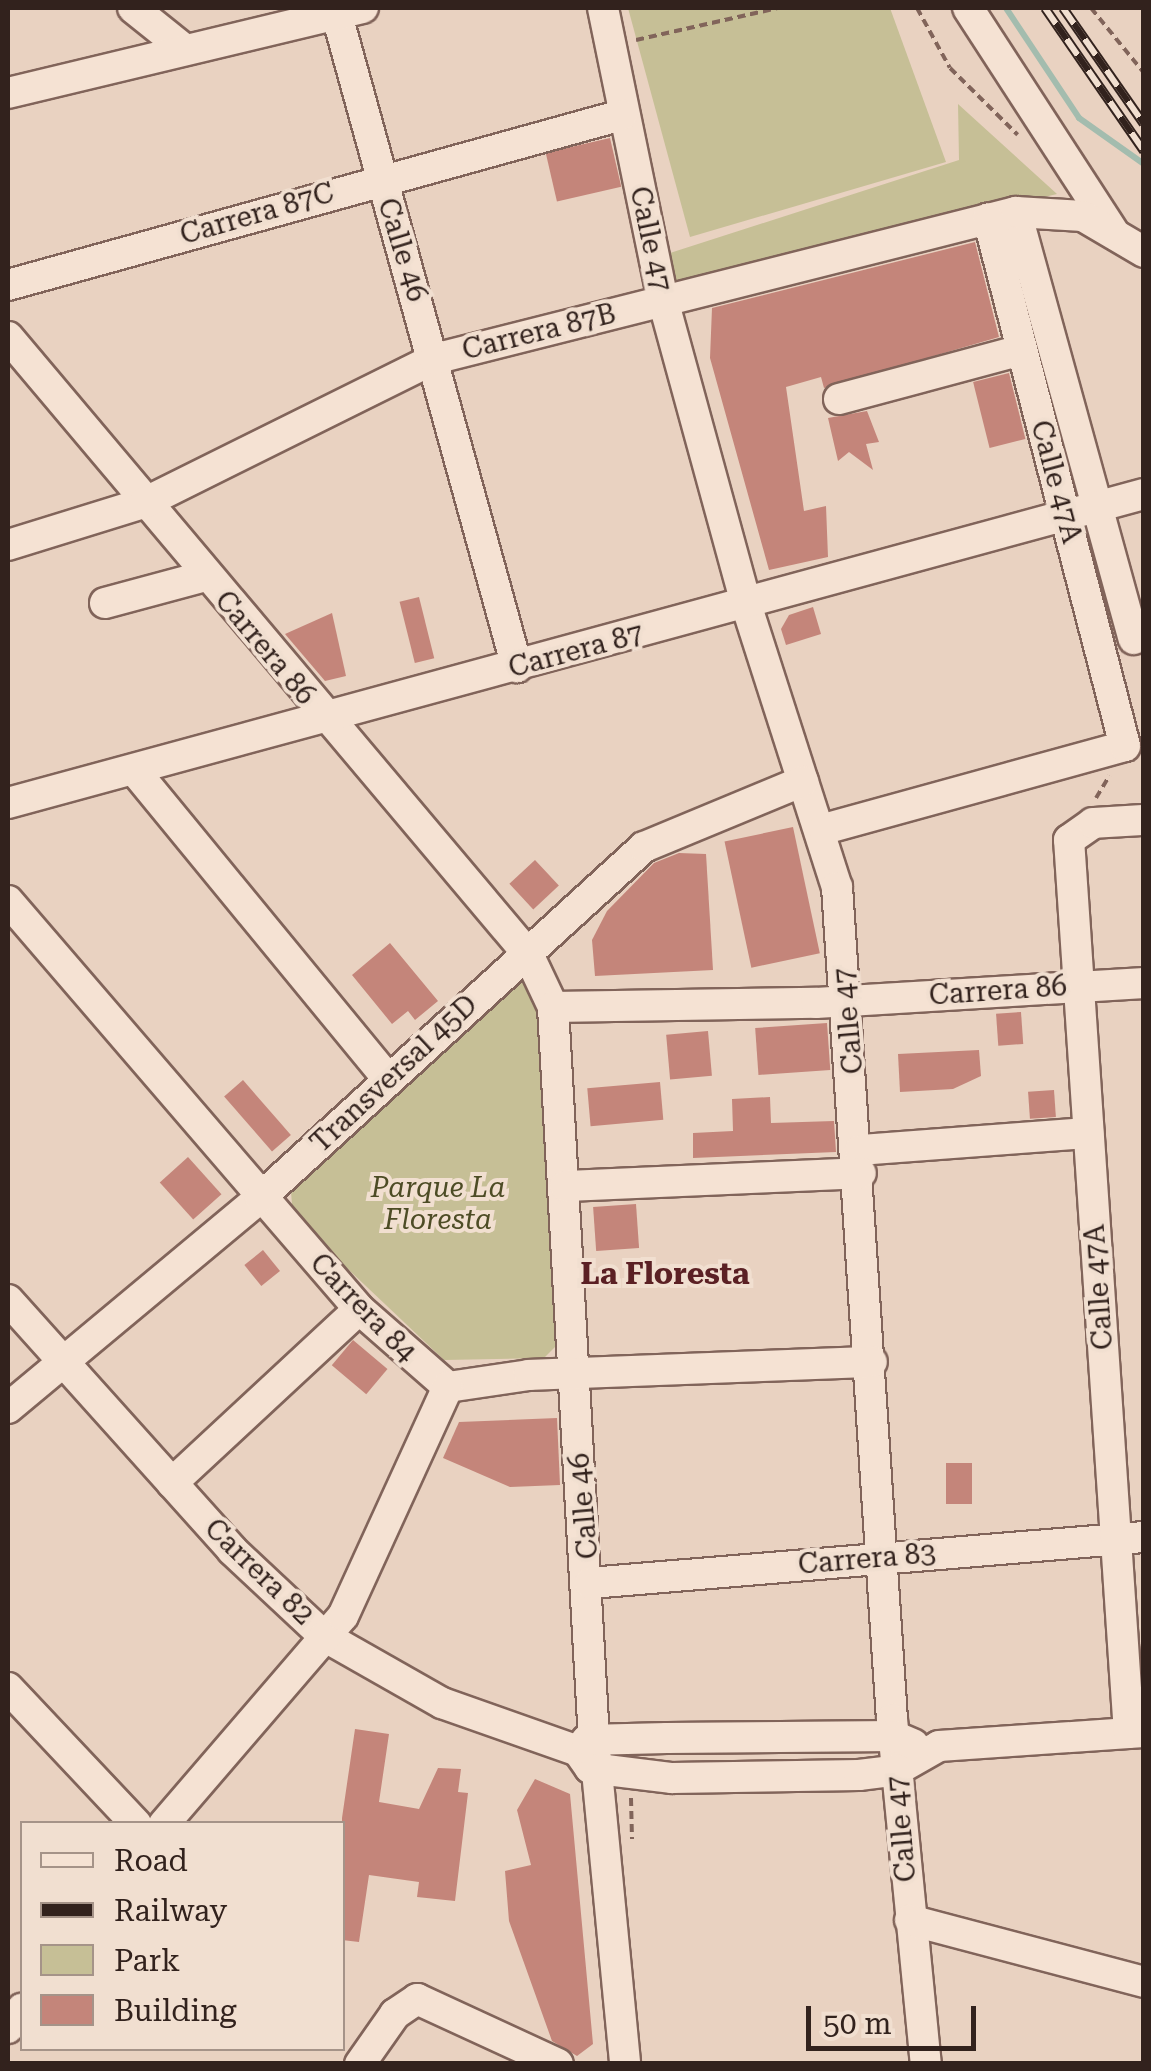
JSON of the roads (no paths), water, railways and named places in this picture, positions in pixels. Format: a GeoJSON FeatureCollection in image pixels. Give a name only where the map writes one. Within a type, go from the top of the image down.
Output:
{"type":"FeatureCollection","features":[{"type":"Feature","properties":{"kind":"street"},"geometry":{"type":"LineString","coordinates":[[133,8],[183,48]]}},
{"type":"Feature","properties":{"kind":"street","name":"Calle 47"},"geometry":{"type":"LineString","coordinates":[[602,8],[663,300],[746,604],[803,781],[824,829],[848,1001],[894,1736],[926,2064]]}},
{"type":"Feature","properties":{"kind":"street"},"geometry":{"type":"LineString","coordinates":[[968,8],[1112,230],[1144,252]]}},
{"type":"Feature","properties":{"kind":"street"},"geometry":{"type":"LineString","coordinates":[[8,93],[345,10]]}},
{"type":"Feature","properties":{"kind":"street","name":"Calle 46"},"geometry":{"type":"LineString","coordinates":[[345,10],[380,179],[434,359],[517,667]]}},
{"type":"Feature","properties":{"kind":"street","name":"Carrera 87C"},"geometry":{"type":"LineString","coordinates":[[8,285],[622,114]]}},
{"type":"Feature","properties":{"kind":"street","name":"Carrera 87B"},"geometry":{"type":"LineString","coordinates":[[8,545],[144,504],[434,359],[1002,215],[1058,212],[1112,230]]}},
{"type":"Feature","properties":{"kind":"street","name":"Calle 47A"},"geometry":{"type":"LineString","coordinates":[[824,829],[1126,746],[1102,641],[1063,516],[1022,350],[1002,215]]}},
{"type":"Feature","properties":{"kind":"street","name":"Calle 47A"},"geometry":{"type":"LineString","coordinates":[[1002,215],[1139,639]]}},
{"type":"Feature","properties":{"kind":"street","name":"Carrera 86"},"geometry":{"type":"LineString","coordinates":[[8,337],[144,504],[528,954]]}},
{"type":"Feature","properties":{"kind":"street"},"geometry":{"type":"LineString","coordinates":[[839,400],[1022,350]]}},
{"type":"Feature","properties":{"kind":"street","name":"Carrera 87"},"geometry":{"type":"LineString","coordinates":[[8,803],[1144,494]]}},
{"type":"Feature","properties":{"kind":"street"},"geometry":{"type":"LineString","coordinates":[[106,604],[205,576]]}},
{"type":"Feature","properties":{"kind":"street"},"geometry":{"type":"LineString","coordinates":[[1102,641],[1139,639]]}},
{"type":"Feature","properties":{"kind":"street"},"geometry":{"type":"LineString","coordinates":[[135,771],[389,1080]]}},
{"type":"Feature","properties":{"kind":"street","name":"Transversal 45D"},"geometry":{"type":"LineString","coordinates":[[8,1408],[260,1198],[644,847],[803,781]]}},
{"type":"Feature","properties":{"kind":"street","name":"Calle 47A"},"geometry":{"type":"LineString","coordinates":[[1136,1732],[1130,1538],[1088,1134],[1078,986],[1074,834],[1144,820]]}},
{"type":"Feature","properties":{"kind":"street","name":"Carrera 84"},"geometry":{"type":"LineString","coordinates":[[8,900],[358,1309],[448,1386]]}},
{"type":"Feature","properties":{"kind":"street","name":"Calle 46"},"geometry":{"type":"LineString","coordinates":[[528,954],[552,1006],[573,1373],[590,1583],[590,1753],[624,2064]]}},
{"type":"Feature","properties":{"kind":"street","name":"Carrera 86"},"geometry":{"type":"LineString","coordinates":[[552,1006],[848,1001],[1144,983]]}},
{"type":"Feature","properties":{"kind":"street"},"geometry":{"type":"LineString","coordinates":[[565,1186],[861,1161],[1088,1134]]}},
{"type":"Feature","properties":{"kind":"street","name":"Carrera 82"},"geometry":{"type":"LineString","coordinates":[[8,1300],[172,1484],[324,1636],[442,1704],[672,1778],[897,1770]]}},
{"type":"Feature","properties":{"kind":"street"},"geometry":{"type":"LineString","coordinates":[[172,1484],[358,1309]]}},
{"type":"Feature","properties":{"kind":"street"},"geometry":{"type":"LineString","coordinates":[[167,1821],[343,1616],[448,1386],[573,1373],[872,1362]]}},
{"type":"Feature","properties":{"kind":"street","name":"Carrera 83"},"geometry":{"type":"LineString","coordinates":[[590,1583],[1130,1538]]}},
{"type":"Feature","properties":{"kind":"street"},"geometry":{"type":"LineString","coordinates":[[13,1706],[133,1821]]}},
{"type":"Feature","properties":{"kind":"street","name":"Carrera 82"},"geometry":{"type":"LineString","coordinates":[[590,1753],[894,1736],[924,1749],[1136,1732]]}},
{"type":"Feature","properties":{"kind":"street"},"geometry":{"type":"LineString","coordinates":[[897,1770],[924,1749]]}},
{"type":"Feature","properties":{"kind":"street"},"geometry":{"type":"LineString","coordinates":[[910,1920],[1144,1982]]}},
{"type":"Feature","properties":{"kind":"street"},"geometry":{"type":"LineString","coordinates":[[360,2064],[394,2014],[418,1999],[558,2064]]}},
{"type":"Feature","properties":{"kind":"waterway"},"geometry":{"type":"LineString","coordinates":[[1006,8],[1079,118],[1144,164]]}},
{"type":"Feature","properties":{"kind":"railway"},"geometry":{"type":"LineString","coordinates":[[1045,8],[1144,151]]}},
{"type":"Feature","properties":{"kind":"railway"},"geometry":{"type":"LineString","coordinates":[[1063,8],[1144,124]]}},
{"type":"Feature","properties":{"kind":"district","name":"La Floresta"},"geometry":{"type":"Point","coordinates":[665,1274]}},
{"type":"Feature","properties":{"kind":"park label","name":"Parque La Floresta"},"geometry":{"type":"Point","coordinates":[438,1204]}}]}
